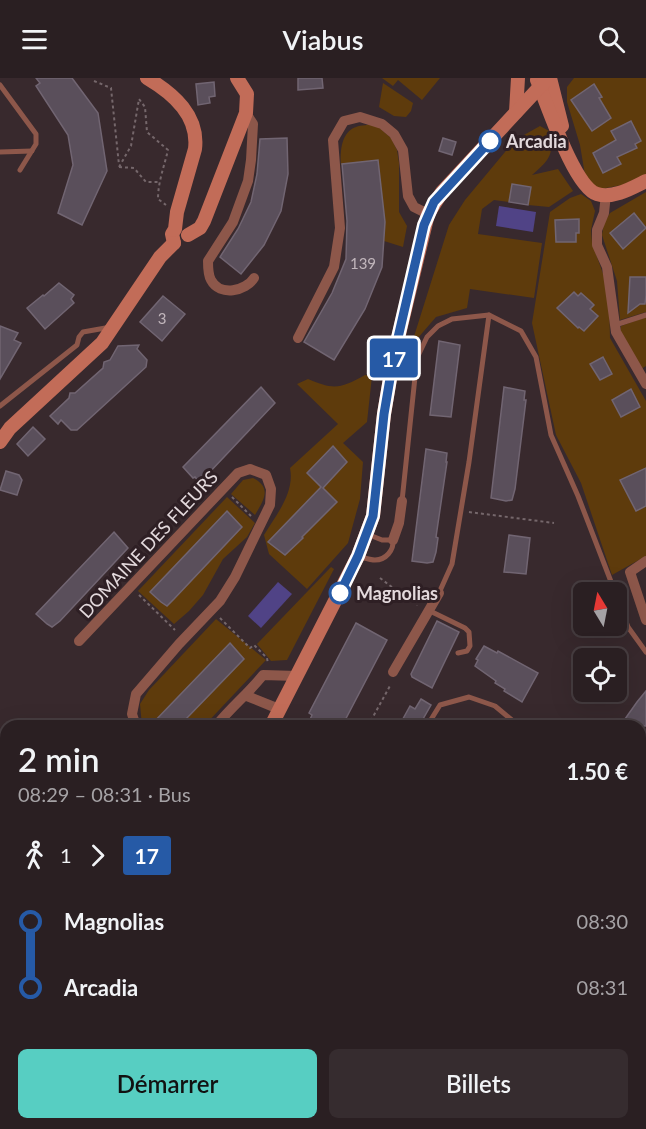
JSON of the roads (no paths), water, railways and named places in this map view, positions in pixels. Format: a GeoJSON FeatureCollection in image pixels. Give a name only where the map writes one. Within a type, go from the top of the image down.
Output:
{"type":"FeatureCollection","features":[{"type":"Feature","properties":{"kind":"main road"},"geometry":{"type":"LineString","coordinates":[[147,78],[176,99],[195,127],[195,149],[177,212],[179,235]]}},
{"type":"Feature","properties":{"kind":"main road"},"geometry":{"type":"LineString","coordinates":[[0,442],[10,428],[102,343],[160,257],[179,235],[200,228],[246,113],[247,94],[237,78]]}},
{"type":"Feature","properties":{"kind":"main road"},"geometry":{"type":"LineString","coordinates":[[516,112],[518,78]]}},
{"type":"Feature","properties":{"kind":"main road"},"geometry":{"type":"LineString","coordinates":[[274,720],[358,556],[373,516],[384,414],[394,355],[428,214],[442,192],[543,80]]}},
{"type":"Feature","properties":{"kind":"main road"},"geometry":{"type":"LineString","coordinates":[[543,80],[556,128],[581,182],[597,194],[606,195],[646,181]]}},
{"type":"Feature","properties":{"kind":"street"},"geometry":{"type":"LineString","coordinates":[[246,113],[253,124],[248,181],[233,222],[208,261],[210,279],[222,289],[245,288],[254,278]]}},
{"type":"Feature","properties":{"kind":"street"},"geometry":{"type":"LineString","coordinates":[[298,338],[334,267],[339,228],[333,140],[344,121],[360,117],[382,124],[394,134],[403,150],[408,196],[414,207],[428,214]]}},
{"type":"Feature","properties":{"kind":"street"},"geometry":{"type":"LineString","coordinates":[[606,195],[604,213],[597,230],[597,245],[607,267],[615,325],[627,353],[643,371],[646,384]]}},
{"type":"Feature","properties":{"kind":"street","name":"DOMAINE DES FLEURS"},"geometry":{"type":"LineString","coordinates":[[79,641],[238,472],[250,469],[266,475],[272,489],[270,505],[235,577],[220,601],[136,694],[132,714],[134,720]]}},
{"type":"Feature","properties":{"kind":"street"},"geometry":{"type":"LineString","coordinates":[[393,540],[399,523],[402,501]]}},
{"type":"Feature","properties":{"kind":"street"},"geometry":{"type":"LineString","coordinates":[[646,561],[630,572],[646,620]]}},
{"type":"Feature","properties":{"kind":"street"},"geometry":{"type":"LineString","coordinates":[[393,672],[439,593]]}},
{"type":"Feature","properties":{"kind":"street"},"geometry":{"type":"LineString","coordinates":[[221,720],[246,696],[263,675],[297,676]]}},
{"type":"Feature","properties":{"kind":"street"},"geometry":{"type":"LineString","coordinates":[[246,696],[279,709]]}},
{"type":"Feature","properties":{"kind":"lane"},"geometry":{"type":"LineString","coordinates":[[0,85],[36,134],[36,144],[20,170]]}},
{"type":"Feature","properties":{"kind":"lane"},"geometry":{"type":"LineString","coordinates":[[0,152],[32,152]]}},
{"type":"Feature","properties":{"kind":"lane"},"geometry":{"type":"LineString","coordinates":[[402,501],[420,346],[438,326],[452,319],[489,315],[521,331],[536,357],[551,435],[578,496],[611,582]]}},
{"type":"Feature","properties":{"kind":"lane"},"geometry":{"type":"LineString","coordinates":[[439,593],[452,564],[489,315]]}},
{"type":"Feature","properties":{"kind":"lane"},"geometry":{"type":"LineString","coordinates":[[615,325],[646,315]]}},
{"type":"Feature","properties":{"kind":"lane"},"geometry":{"type":"LineString","coordinates":[[0,406],[77,345],[83,332],[112,327]]}},
{"type":"Feature","properties":{"kind":"lane"},"geometry":{"type":"LineString","coordinates":[[358,556],[374,560],[392,551],[393,540],[382,540],[367,534]]}},
{"type":"Feature","properties":{"kind":"lane"},"geometry":{"type":"LineString","coordinates":[[426,613],[465,628],[469,632],[470,646],[467,651],[458,653]]}},
{"type":"Feature","properties":{"kind":"lane"},"geometry":{"type":"LineString","coordinates":[[627,624],[646,652]]}},
{"type":"Feature","properties":{"kind":"lane"},"geometry":{"type":"LineString","coordinates":[[431,720],[440,705],[468,697],[495,706],[512,720]]}},
{"type":"Feature","properties":{"kind":"place","name":"Arcadia"},"geometry":{"type":"Point","coordinates":[490,141]}},
{"type":"Feature","properties":{"kind":"place","name":"Magnolias"},"geometry":{"type":"Point","coordinates":[340,593]}}]}
